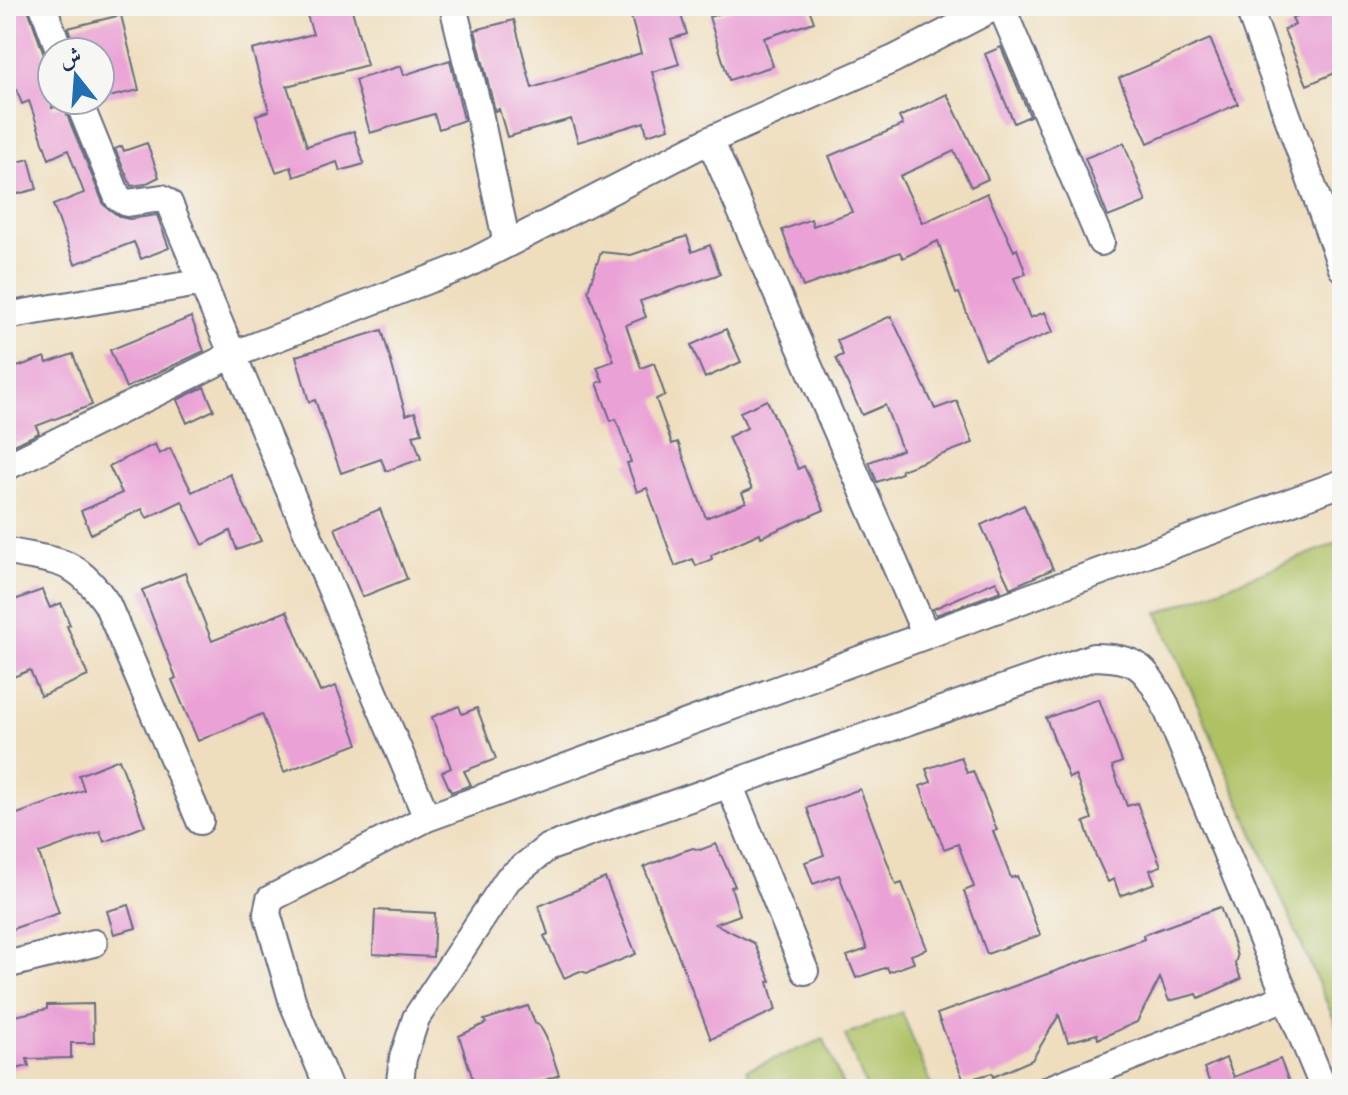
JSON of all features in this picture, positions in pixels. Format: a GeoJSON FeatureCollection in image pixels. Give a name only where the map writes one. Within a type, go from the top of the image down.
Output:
{"type":"FeatureCollection","features":[{"type":"Feature","properties":{"kind":"street"},"geometry":{"type":"LineString","coordinates":[[43,6],[54,36]]}},
{"type":"Feature","properties":{"kind":"street"},"geometry":{"type":"LineString","coordinates":[[453,6],[507,244]]}},
{"type":"Feature","properties":{"kind":"street"},"geometry":{"type":"LineString","coordinates":[[6,467],[232,355],[464,266],[710,140],[894,59],[999,6],[1101,242]]}},
{"type":"Feature","properties":{"kind":"street"},"geometry":{"type":"LineString","coordinates":[[1248,6],[1342,268]]}},
{"type":"Feature","properties":{"kind":"street"},"geometry":{"type":"LineString","coordinates":[[85,116],[118,198],[127,203],[162,198],[169,203],[427,818]]}},
{"type":"Feature","properties":{"kind":"street"},"geometry":{"type":"LineString","coordinates":[[710,140],[926,635]]}},
{"type":"Feature","properties":{"kind":"street"},"geometry":{"type":"LineString","coordinates":[[6,316],[204,282]]}},
{"type":"Feature","properties":{"kind":"street"},"geometry":{"type":"LineString","coordinates":[[329,1089],[293,1003],[267,913],[270,899],[427,818],[1342,483]]}},
{"type":"Feature","properties":{"kind":"street"},"geometry":{"type":"LineString","coordinates":[[6,551],[60,560],[90,580],[107,604],[200,821]]}},
{"type":"Feature","properties":{"kind":"street"},"geometry":{"type":"LineString","coordinates":[[399,1089],[403,1058],[416,1018],[508,879],[526,861],[547,848],[1093,657],[1137,663],[1150,677],[1164,702],[1324,1089]]}},
{"type":"Feature","properties":{"kind":"street"},"geometry":{"type":"LineString","coordinates":[[729,784],[805,971]]}},
{"type":"Feature","properties":{"kind":"street"},"geometry":{"type":"LineString","coordinates":[[6,965],[94,943]]}},
{"type":"Feature","properties":{"kind":"street"},"geometry":{"type":"LineString","coordinates":[[1049,1089],[1286,997]]}},
{"type":"Feature","properties":{"kind":"green space"},"geometry":{"type":"Polygon","coordinates":[[[1342,541],[1342,1038],[1158,613],[1342,541]]]}},
{"type":"Feature","properties":{"kind":"green space"},"geometry":{"type":"Polygon","coordinates":[[[902,1012],[933,1089],[867,1089],[845,1035],[902,1012]]]}},
{"type":"Feature","properties":{"kind":"green space"},"geometry":{"type":"Polygon","coordinates":[[[824,1039],[844,1089],[754,1089],[746,1070],[824,1039]]]}},
{"type":"Feature","properties":{"kind":"building"},"geometry":{"type":"Polygon","coordinates":[[[6,6],[27,6],[37,36],[36,116],[68,116],[104,205],[120,217],[129,219],[157,215],[169,248],[141,259],[134,242],[75,264],[53,205],[84,193],[68,150],[49,159],[29,101],[22,104],[6,62],[6,6]]]}},
{"type":"Feature","properties":{"kind":"building"},"geometry":{"type":"Polygon","coordinates":[[[304,6],[351,6],[367,65],[287,86],[307,146],[354,131],[364,164],[340,171],[337,162],[294,177],[291,167],[276,172],[256,115],[269,111],[252,50],[313,34],[304,6]]]}},
{"type":"Feature","properties":{"kind":"building"},"geometry":{"type":"Polygon","coordinates":[[[628,6],[678,6],[687,34],[671,39],[679,64],[652,72],[669,128],[647,135],[644,122],[578,142],[571,119],[507,137],[499,109],[495,111],[475,30],[514,20],[532,88],[641,53],[628,6]]]}},
{"type":"Feature","properties":{"kind":"building"},"geometry":{"type":"Polygon","coordinates":[[[742,6],[808,6],[814,22],[764,38],[773,66],[729,80],[709,17],[742,6]]]}},
{"type":"Feature","properties":{"kind":"building"},"geometry":{"type":"Polygon","coordinates":[[[1321,6],[1332,6],[1342,30],[1342,70],[1307,85],[1284,30],[1295,25],[1292,18],[1321,6]]]}},
{"type":"Feature","properties":{"kind":"building"},"geometry":{"type":"Polygon","coordinates":[[[121,15],[139,90],[116,95],[116,36],[71,36],[68,28],[121,15]]]}},
{"type":"Feature","properties":{"kind":"building"},"geometry":{"type":"Polygon","coordinates":[[[1210,39],[1238,104],[1148,143],[1119,78],[1210,39]]]}},
{"type":"Feature","properties":{"kind":"building"},"geometry":{"type":"Polygon","coordinates":[[[1001,47],[1030,116],[1014,123],[985,54],[1001,47]]]}},
{"type":"Feature","properties":{"kind":"building"},"geometry":{"type":"Polygon","coordinates":[[[450,60],[464,120],[439,129],[434,114],[370,133],[355,80],[401,66],[404,75],[450,60]]]}},
{"type":"Feature","properties":{"kind":"building"},"geometry":{"type":"Polygon","coordinates":[[[947,94],[988,179],[971,187],[954,151],[900,176],[923,223],[987,193],[1014,251],[1017,249],[1026,274],[1014,278],[1030,318],[1045,312],[1053,332],[985,359],[959,293],[956,294],[938,241],[903,258],[900,252],[803,287],[782,230],[811,219],[813,226],[852,212],[829,156],[903,125],[899,117],[947,94]]]}},
{"type":"Feature","properties":{"kind":"building"},"geometry":{"type":"Polygon","coordinates":[[[147,143],[159,177],[131,186],[115,149],[122,146],[124,151],[147,143]]]}},
{"type":"Feature","properties":{"kind":"building"},"geometry":{"type":"Polygon","coordinates":[[[1124,143],[1146,202],[1108,217],[1085,158],[1124,143]]]}},
{"type":"Feature","properties":{"kind":"building"},"geometry":{"type":"Polygon","coordinates":[[[29,159],[37,189],[6,197],[6,165],[29,159]]]}},
{"type":"Feature","properties":{"kind":"building"},"geometry":{"type":"Polygon","coordinates":[[[687,236],[692,252],[710,245],[720,274],[640,301],[646,317],[626,325],[641,368],[654,363],[665,395],[656,399],[672,444],[678,442],[706,518],[746,502],[742,493],[752,489],[728,437],[747,428],[740,412],[767,400],[798,469],[804,466],[824,510],[761,537],[760,533],[711,555],[712,559],[696,566],[693,559],[675,566],[647,488],[637,492],[627,463],[631,462],[616,419],[611,421],[597,383],[603,381],[597,367],[614,361],[588,290],[601,252],[631,255],[687,236]]]}},
{"type":"Feature","properties":{"kind":"building"},"geometry":{"type":"Polygon","coordinates":[[[891,316],[935,409],[957,401],[973,443],[877,482],[869,462],[902,450],[885,405],[862,415],[836,358],[843,355],[837,340],[891,316]]]}},
{"type":"Feature","properties":{"kind":"building"},"geometry":{"type":"Polygon","coordinates":[[[191,317],[204,351],[126,388],[110,350],[191,317]]]}},
{"type":"Feature","properties":{"kind":"building"},"geometry":{"type":"Polygon","coordinates":[[[726,329],[741,362],[705,378],[691,345],[726,329]]]}},
{"type":"Feature","properties":{"kind":"building"},"geometry":{"type":"Polygon","coordinates":[[[382,330],[406,415],[415,412],[422,433],[413,435],[421,459],[386,471],[381,459],[341,473],[315,400],[309,402],[296,356],[382,330]]]}},
{"type":"Feature","properties":{"kind":"building"},"geometry":{"type":"Polygon","coordinates":[[[73,354],[92,405],[36,426],[39,433],[6,449],[6,371],[45,357],[47,363],[73,354]]]}},
{"type":"Feature","properties":{"kind":"building"},"geometry":{"type":"Polygon","coordinates":[[[204,387],[214,410],[187,423],[177,400],[204,387]]]}},
{"type":"Feature","properties":{"kind":"building"},"geometry":{"type":"Polygon","coordinates":[[[155,444],[159,454],[170,448],[192,492],[230,474],[261,541],[237,550],[230,531],[203,545],[182,501],[147,518],[142,509],[91,534],[81,511],[122,493],[109,466],[155,444]]]}},
{"type":"Feature","properties":{"kind":"building"},"geometry":{"type":"Polygon","coordinates":[[[1024,505],[1053,569],[1010,588],[981,525],[1024,505]]]}},
{"type":"Feature","properties":{"kind":"building"},"geometry":{"type":"Polygon","coordinates":[[[380,509],[407,579],[362,597],[335,528],[380,509]]]}},
{"type":"Feature","properties":{"kind":"building"},"geometry":{"type":"Polygon","coordinates":[[[185,573],[212,641],[287,611],[320,692],[336,686],[358,744],[284,772],[262,714],[198,741],[172,680],[176,678],[142,590],[185,573]]]}},
{"type":"Feature","properties":{"kind":"building"},"geometry":{"type":"Polygon","coordinates":[[[996,581],[1001,591],[936,615],[933,609],[996,581]]]}},
{"type":"Feature","properties":{"kind":"building"},"geometry":{"type":"Polygon","coordinates":[[[42,590],[50,608],[61,603],[88,676],[41,696],[30,670],[6,680],[6,603],[42,590]]]}},
{"type":"Feature","properties":{"kind":"building"},"geometry":{"type":"Polygon","coordinates":[[[1099,699],[1122,762],[1112,766],[1127,806],[1137,803],[1161,866],[1150,870],[1155,883],[1120,896],[1114,879],[1108,882],[1096,856],[1084,822],[1092,819],[1075,775],[1069,778],[1046,718],[1099,699]]]}},
{"type":"Feature","properties":{"kind":"building"},"geometry":{"type":"Polygon","coordinates":[[[459,706],[462,714],[477,708],[496,759],[464,771],[471,785],[451,792],[442,772],[451,768],[432,717],[459,706]]]}},
{"type":"Feature","properties":{"kind":"building"},"geometry":{"type":"Polygon","coordinates":[[[961,757],[967,773],[973,771],[997,830],[993,831],[1011,878],[1017,876],[1040,935],[987,954],[964,891],[974,887],[958,844],[944,849],[920,786],[931,782],[926,769],[961,757]]]}},
{"type":"Feature","properties":{"kind":"building"},"geometry":{"type":"Polygon","coordinates":[[[119,759],[145,826],[104,842],[100,831],[39,853],[59,913],[6,931],[6,818],[84,790],[79,775],[119,759]]]}},
{"type":"Feature","properties":{"kind":"building"},"geometry":{"type":"Polygon","coordinates":[[[860,789],[896,885],[902,883],[927,949],[911,955],[914,963],[889,972],[887,967],[856,978],[847,956],[867,949],[839,875],[813,884],[805,862],[824,855],[807,808],[860,789]]]}},
{"type":"Feature","properties":{"kind":"building"},"geometry":{"type":"Polygon","coordinates":[[[716,844],[735,886],[731,887],[740,915],[715,924],[754,943],[771,981],[768,982],[776,1010],[711,1039],[644,867],[693,848],[700,850],[716,844]]]}},
{"type":"Feature","properties":{"kind":"building"},"geometry":{"type":"Polygon","coordinates":[[[605,878],[636,954],[587,973],[580,971],[564,978],[544,936],[548,934],[539,906],[605,878]]]}},
{"type":"Feature","properties":{"kind":"building"},"geometry":{"type":"Polygon","coordinates":[[[129,905],[136,928],[114,934],[107,911],[129,905]]]}},
{"type":"Feature","properties":{"kind":"building"},"geometry":{"type":"Polygon","coordinates":[[[1220,907],[1234,945],[1235,963],[1241,979],[1199,998],[1197,994],[1169,1001],[1160,978],[1137,1022],[1098,1039],[1097,1034],[1068,1042],[1059,1015],[1032,1060],[993,1077],[992,1073],[964,1081],[937,1014],[1144,939],[1143,935],[1220,907]]]}},
{"type":"Feature","properties":{"kind":"building"},"geometry":{"type":"Polygon","coordinates":[[[375,910],[435,913],[433,957],[373,954],[375,910]]]}},
{"type":"Feature","properties":{"kind":"building"},"geometry":{"type":"Polygon","coordinates":[[[93,1004],[94,1043],[71,1043],[71,1058],[27,1059],[29,1066],[6,1071],[6,1018],[47,1009],[47,1005],[93,1004]]]}},
{"type":"Feature","properties":{"kind":"building"},"geometry":{"type":"Polygon","coordinates":[[[528,1006],[535,1023],[546,1037],[559,1075],[521,1089],[476,1089],[459,1036],[486,1023],[484,1020],[528,1006]]]}},
{"type":"Feature","properties":{"kind":"building"},"geometry":{"type":"Polygon","coordinates":[[[1226,1058],[1234,1077],[1280,1059],[1292,1089],[1207,1089],[1211,1086],[1204,1068],[1226,1058]]]}}]}
